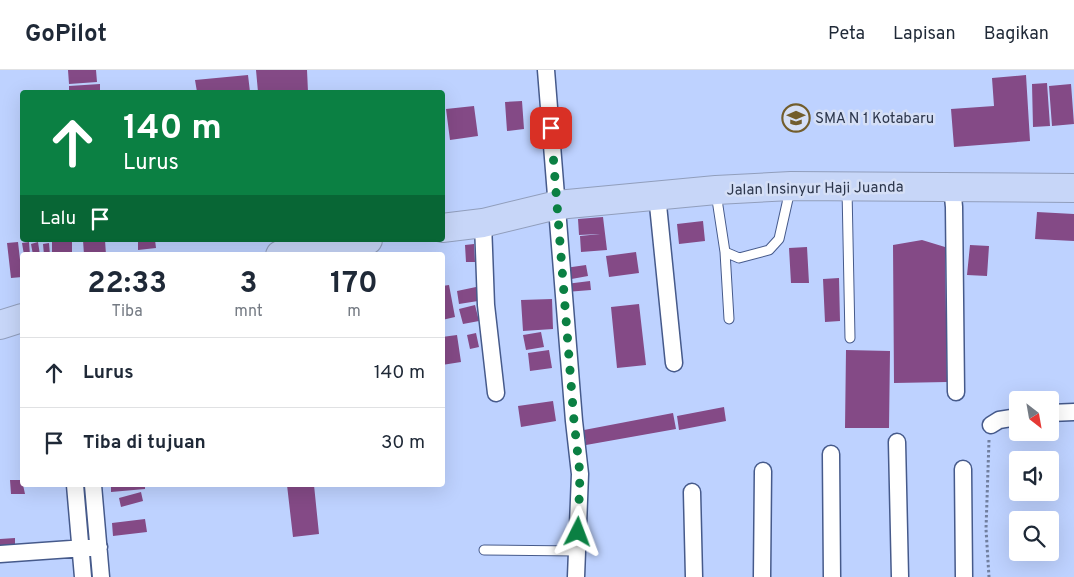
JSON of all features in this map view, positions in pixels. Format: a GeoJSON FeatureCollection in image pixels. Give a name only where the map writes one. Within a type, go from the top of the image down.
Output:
{"type":"FeatureCollection","features":[{"type":"Feature","properties":{"kind":"highway","name":"Jalan Insinyur Haji Juanda"},"geometry":{"type":"LineString","coordinates":[[445,228],[483,223],[557,205],[716,190],[791,186],[1074,188]]}},
{"type":"Feature","properties":{"kind":"highway"},"geometry":{"type":"LineString","coordinates":[[298,252],[356,242]]}},
{"type":"Feature","properties":{"kind":"highway"},"geometry":{"type":"LineString","coordinates":[[0,325],[20,319]]}},
{"type":"Feature","properties":{"kind":"street"},"geometry":{"type":"LineString","coordinates":[[546,70],[574,421],[580,474],[576,577]]}},
{"type":"Feature","properties":{"kind":"street"},"geometry":{"type":"LineString","coordinates":[[952,186],[954,207],[956,392]]}},
{"type":"Feature","properties":{"kind":"street"},"geometry":{"type":"LineString","coordinates":[[657,195],[674,363]]}},
{"type":"Feature","properties":{"kind":"street"},"geometry":{"type":"LineString","coordinates":[[483,223],[486,305],[496,393]]}},
{"type":"Feature","properties":{"kind":"street"},"geometry":{"type":"LineString","coordinates":[[1059,413],[1074,412]]}},
{"type":"Feature","properties":{"kind":"street"},"geometry":{"type":"LineString","coordinates":[[991,424],[1009,418]]}},
{"type":"Feature","properties":{"kind":"street"},"geometry":{"type":"LineString","coordinates":[[897,442],[900,577]]}},
{"type":"Feature","properties":{"kind":"street"},"geometry":{"type":"LineString","coordinates":[[831,454],[832,577]]}},
{"type":"Feature","properties":{"kind":"street"},"geometry":{"type":"LineString","coordinates":[[963,469],[964,577]]}},
{"type":"Feature","properties":{"kind":"street"},"geometry":{"type":"LineString","coordinates":[[762,577],[763,471]]}},
{"type":"Feature","properties":{"kind":"street"},"geometry":{"type":"LineString","coordinates":[[75,487],[83,577]]}},
{"type":"Feature","properties":{"kind":"street"},"geometry":{"type":"LineString","coordinates":[[93,487],[101,577]]}},
{"type":"Feature","properties":{"kind":"street"},"geometry":{"type":"LineString","coordinates":[[692,492],[694,577]]}},
{"type":"Feature","properties":{"kind":"street"},"geometry":{"type":"LineString","coordinates":[[0,554],[99,548]]}},
{"type":"Feature","properties":{"kind":"lane"},"geometry":{"type":"LineString","coordinates":[[725,252],[739,258],[768,250],[779,239],[791,186]]}},
{"type":"Feature","properties":{"kind":"lane"},"geometry":{"type":"LineString","coordinates":[[846,186],[850,338]]}},
{"type":"Feature","properties":{"kind":"lane"},"geometry":{"type":"LineString","coordinates":[[716,190],[725,252],[729,320]]}},
{"type":"Feature","properties":{"kind":"lane"},"geometry":{"type":"LineString","coordinates":[[484,550],[577,551]]}},
{"type":"Feature","properties":{"kind":"path"},"geometry":{"type":"LineString","coordinates":[[989,577],[986,529],[989,434],[991,424]]}},
{"type":"Feature","properties":{"kind":"building"},"geometry":{"type":"Polygon","coordinates":[[[68,70],[96,70],[97,82],[69,84],[68,70]]]}},
{"type":"Feature","properties":{"kind":"building"},"geometry":{"type":"Polygon","coordinates":[[[256,70],[307,70],[308,90],[258,90],[256,70]]]}},
{"type":"Feature","properties":{"kind":"building"},"geometry":{"type":"Polygon","coordinates":[[[248,75],[250,90],[197,90],[195,80],[248,75]]]}},
{"type":"Feature","properties":{"kind":"building"},"geometry":{"type":"Polygon","coordinates":[[[1026,75],[1030,141],[954,147],[951,109],[994,106],[992,78],[1026,75]]]}},
{"type":"Feature","properties":{"kind":"building"},"geometry":{"type":"Polygon","coordinates":[[[1047,83],[1050,126],[1033,127],[1032,84],[1047,83]]]}},
{"type":"Feature","properties":{"kind":"building"},"geometry":{"type":"Polygon","coordinates":[[[100,84],[100,90],[69,90],[69,86],[100,84]]]}},
{"type":"Feature","properties":{"kind":"building"},"geometry":{"type":"Polygon","coordinates":[[[1071,84],[1074,124],[1052,126],[1049,86],[1071,84]]]}},
{"type":"Feature","properties":{"kind":"building"},"geometry":{"type":"Polygon","coordinates":[[[522,101],[524,129],[507,131],[505,102],[522,101]]]}},
{"type":"Feature","properties":{"kind":"building"},"geometry":{"type":"Polygon","coordinates":[[[474,106],[478,136],[450,140],[446,109],[474,106]]]}},
{"type":"Feature","properties":{"kind":"building"},"geometry":{"type":"Polygon","coordinates":[[[1037,212],[1074,214],[1074,241],[1035,239],[1037,212]]]}},
{"type":"Feature","properties":{"kind":"building"},"geometry":{"type":"Polygon","coordinates":[[[603,217],[607,250],[581,252],[580,236],[600,234],[579,235],[578,219],[603,217]]]}},
{"type":"Feature","properties":{"kind":"building"},"geometry":{"type":"Polygon","coordinates":[[[703,221],[705,241],[679,244],[677,224],[703,221]]]}},
{"type":"Feature","properties":{"kind":"building"},"geometry":{"type":"Polygon","coordinates":[[[922,240],[945,247],[947,382],[894,383],[893,245],[922,240]]]}},
{"type":"Feature","properties":{"kind":"building"},"geometry":{"type":"Polygon","coordinates":[[[18,242],[20,277],[11,278],[7,243],[18,242]]]}},
{"type":"Feature","properties":{"kind":"building"},"geometry":{"type":"Polygon","coordinates":[[[29,242],[30,252],[24,252],[22,243],[29,242]]]}},
{"type":"Feature","properties":{"kind":"building"},"geometry":{"type":"Polygon","coordinates":[[[38,242],[40,252],[32,252],[31,244],[38,242]]]}},
{"type":"Feature","properties":{"kind":"building"},"geometry":{"type":"Polygon","coordinates":[[[52,242],[72,242],[72,252],[52,252],[52,242]]]}},
{"type":"Feature","properties":{"kind":"building"},"geometry":{"type":"Polygon","coordinates":[[[83,242],[105,242],[106,252],[84,252],[83,242]]]}},
{"type":"Feature","properties":{"kind":"building"},"geometry":{"type":"Polygon","coordinates":[[[138,242],[155,242],[156,248],[138,250],[138,242]]]}},
{"type":"Feature","properties":{"kind":"building"},"geometry":{"type":"Polygon","coordinates":[[[49,243],[50,252],[44,252],[43,244],[49,243]]]}},
{"type":"Feature","properties":{"kind":"building"},"geometry":{"type":"Polygon","coordinates":[[[474,244],[475,262],[466,262],[465,245],[474,244]]]}},
{"type":"Feature","properties":{"kind":"building"},"geometry":{"type":"Polygon","coordinates":[[[970,245],[989,246],[987,276],[967,275],[970,245]]]}},
{"type":"Feature","properties":{"kind":"building"},"geometry":{"type":"Polygon","coordinates":[[[807,247],[809,283],[791,283],[789,248],[807,247]]]}},
{"type":"Feature","properties":{"kind":"building"},"geometry":{"type":"Polygon","coordinates":[[[636,252],[639,273],[609,277],[606,256],[636,252]]]}},
{"type":"Feature","properties":{"kind":"building"},"geometry":{"type":"Polygon","coordinates":[[[586,265],[588,276],[566,280],[565,268],[586,265]]]}},
{"type":"Feature","properties":{"kind":"building"},"geometry":{"type":"Polygon","coordinates":[[[839,278],[840,321],[825,322],[823,279],[839,278]]]}},
{"type":"Feature","properties":{"kind":"building"},"geometry":{"type":"Polygon","coordinates":[[[590,281],[591,290],[566,292],[566,284],[590,281]]]}},
{"type":"Feature","properties":{"kind":"building"},"geometry":{"type":"Polygon","coordinates":[[[449,285],[455,317],[445,319],[445,286],[449,285]]]}},
{"type":"Feature","properties":{"kind":"building"},"geometry":{"type":"Polygon","coordinates":[[[476,287],[478,301],[459,304],[457,291],[476,287]]]}},
{"type":"Feature","properties":{"kind":"building"},"geometry":{"type":"Polygon","coordinates":[[[552,299],[553,329],[523,331],[521,300],[552,299]]]}},
{"type":"Feature","properties":{"kind":"building"},"geometry":{"type":"Polygon","coordinates":[[[639,304],[646,365],[617,368],[611,307],[639,304]]]}},
{"type":"Feature","properties":{"kind":"building"},"geometry":{"type":"Polygon","coordinates":[[[475,305],[479,321],[463,324],[459,309],[475,305]]]}},
{"type":"Feature","properties":{"kind":"building"},"geometry":{"type":"Polygon","coordinates":[[[541,332],[544,347],[526,350],[523,335],[541,332]]]}},
{"type":"Feature","properties":{"kind":"building"},"geometry":{"type":"Polygon","coordinates":[[[476,333],[479,347],[470,349],[467,335],[476,333]]]}},
{"type":"Feature","properties":{"kind":"building"},"geometry":{"type":"Polygon","coordinates":[[[457,335],[461,362],[445,365],[445,337],[457,335]]]}},
{"type":"Feature","properties":{"kind":"building"},"geometry":{"type":"Polygon","coordinates":[[[549,350],[552,368],[530,371],[528,353],[549,350]]]}},
{"type":"Feature","properties":{"kind":"building"},"geometry":{"type":"Polygon","coordinates":[[[846,350],[890,351],[889,428],[845,428],[846,350]]]}},
{"type":"Feature","properties":{"kind":"building"},"geometry":{"type":"Polygon","coordinates":[[[553,401],[556,421],[521,427],[518,406],[553,401]]]}},
{"type":"Feature","properties":{"kind":"building"},"geometry":{"type":"Polygon","coordinates":[[[724,407],[726,421],[679,430],[677,416],[724,407]]]}},
{"type":"Feature","properties":{"kind":"building"},"geometry":{"type":"Polygon","coordinates":[[[673,413],[676,429],[586,445],[584,430],[673,413]]]}},
{"type":"Feature","properties":{"kind":"building"},"geometry":{"type":"Polygon","coordinates":[[[10,480],[20,480],[20,487],[24,487],[25,494],[11,494],[10,480]]]}},
{"type":"Feature","properties":{"kind":"building"},"geometry":{"type":"Polygon","coordinates":[[[111,487],[145,487],[145,489],[111,492],[111,487]]]}},
{"type":"Feature","properties":{"kind":"building"},"geometry":{"type":"Polygon","coordinates":[[[287,487],[314,487],[319,534],[293,537],[287,487]]]}},
{"type":"Feature","properties":{"kind":"building"},"geometry":{"type":"Polygon","coordinates":[[[141,492],[143,501],[121,507],[119,498],[141,492]]]}},
{"type":"Feature","properties":{"kind":"building"},"geometry":{"type":"Polygon","coordinates":[[[145,519],[147,532],[113,536],[112,523],[145,519]]]}},
{"type":"Feature","properties":{"kind":"building"},"geometry":{"type":"Polygon","coordinates":[[[15,538],[15,547],[0,548],[0,539],[15,538]]]}},
{"type":"Feature","properties":{"kind":"place","name":"SMA N 1 Kotabaru"},"geometry":{"type":"Point","coordinates":[796,118]}},
{"type":"Feature","properties":{"kind":"route"},"geometry":{"type":"LineString","coordinates":[[551,128],[562,282],[580,474],[578,532]]}}]}
